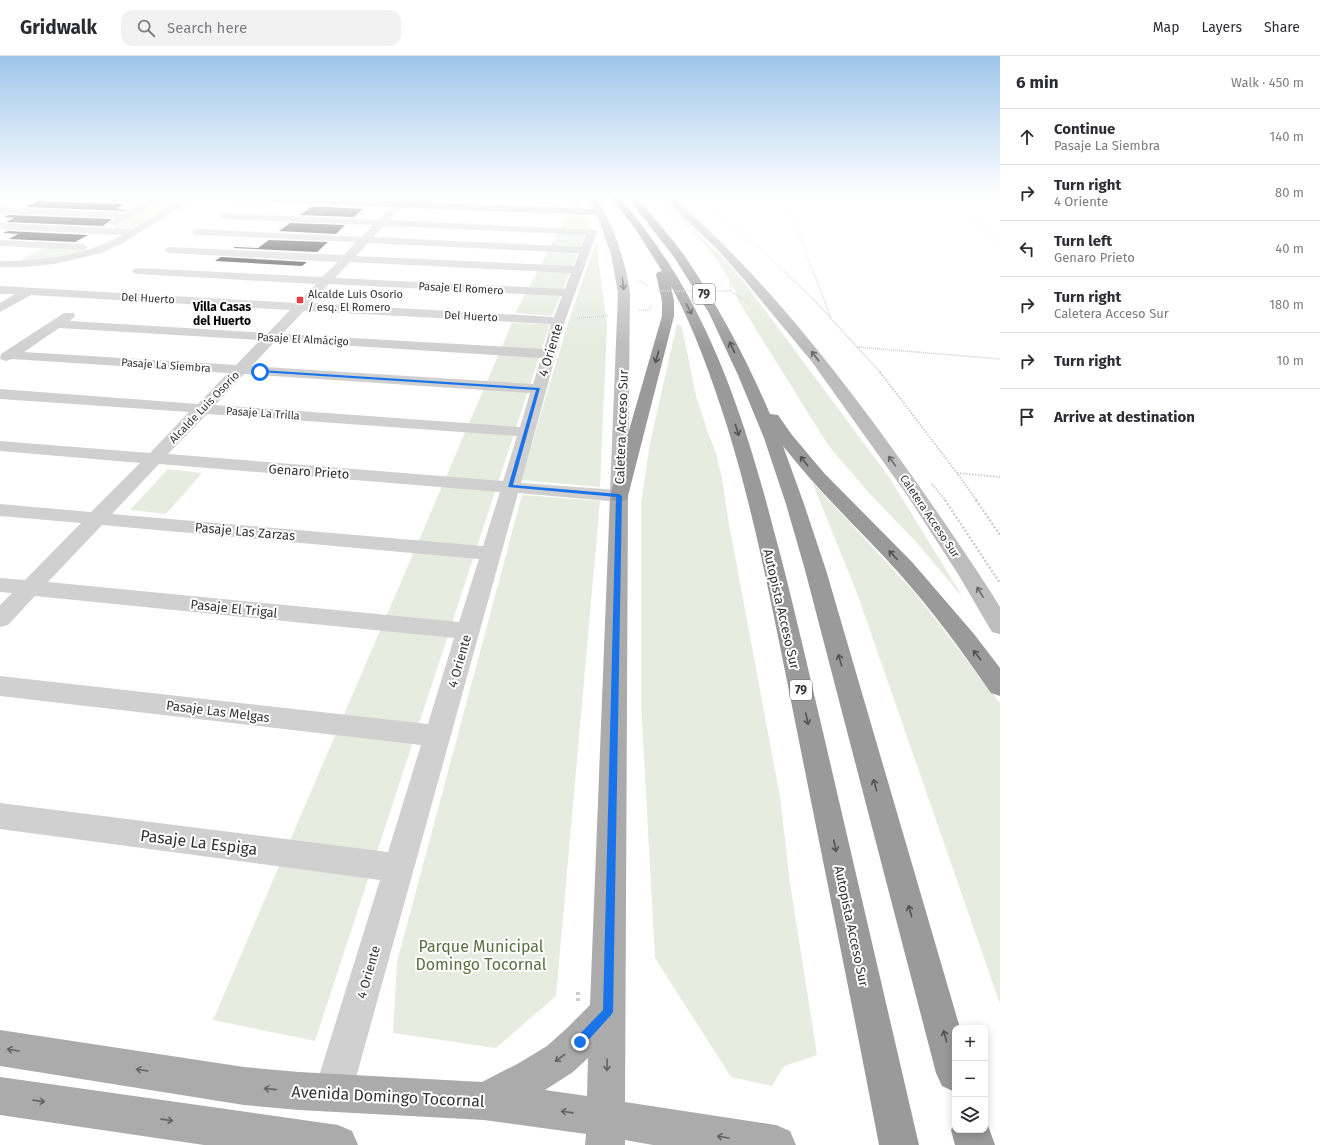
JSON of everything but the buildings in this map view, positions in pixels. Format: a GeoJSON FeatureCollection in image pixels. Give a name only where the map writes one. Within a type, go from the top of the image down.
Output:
{"type":"FeatureCollection","features":[{"type":"Feature","properties":{"kind":"highway","name":"Autopista Acceso Sur"},"geometry":{"type":"LineString","coordinates":[[652,246],[690,312],[717,370],[729,404],[758,507],[782,606],[900,1145]]}},
{"type":"Feature","properties":{"kind":"highway","name":"79"},"geometry":{"type":"LineString","coordinates":[[673,246],[698,284],[731,344],[749,382],[778,456],[800,522],[825,606],[952,1062]]}},
{"type":"Feature","properties":{"kind":"highway"},"geometry":{"type":"LineString","coordinates":[[619,496],[668,316],[667,293],[656,251]]}},
{"type":"Feature","properties":{"kind":"highway"},"geometry":{"type":"LineString","coordinates":[[749,382],[774,422],[812,470],[905,568],[982,661],[1000,686]]}},
{"type":"Feature","properties":{"kind":"highway"},"geometry":{"type":"LineString","coordinates":[[972,1133],[975,1145]]}},
{"type":"Feature","properties":{"kind":"main road","name":"Caletera Acceso Sur"},"geometry":{"type":"LineString","coordinates":[[605,1131],[624,316],[624,293],[620,264],[614,246]]}},
{"type":"Feature","properties":{"kind":"main road","name":"Caletera Acceso Sur"},"geometry":{"type":"LineString","coordinates":[[719,246],[763,291],[794,328],[917,495],[1000,626]]}},
{"type":"Feature","properties":{"kind":"main road"},"geometry":{"type":"LineString","coordinates":[[484,1101],[535,1075],[559,1059],[580,1042],[608,1012]]}},
{"type":"Feature","properties":{"kind":"main road","name":"Avenida Domingo Tocornal"},"geometry":{"type":"LineString","coordinates":[[0,1048],[244,1086],[299,1091],[484,1101],[605,1131],[776,1145]]}},
{"type":"Feature","properties":{"kind":"main road"},"geometry":{"type":"LineString","coordinates":[[0,1096],[338,1145]]}},
{"type":"Feature","properties":{"kind":"street"},"geometry":{"type":"LineString","coordinates":[[59,246],[104,248]]}},
{"type":"Feature","properties":{"kind":"street"},"geometry":{"type":"LineString","coordinates":[[0,264],[35,263],[63,260],[108,246]]}},
{"type":"Feature","properties":{"kind":"street"},"geometry":{"type":"LineString","coordinates":[[169,250],[176,246]]}},
{"type":"Feature","properties":{"kind":"street","name":"Alcalde Luis Osorio"},"geometry":{"type":"LineString","coordinates":[[0,618],[358,246]]}},
{"type":"Feature","properties":{"kind":"street"},"geometry":{"type":"LineString","coordinates":[[497,246],[585,250]]}},
{"type":"Feature","properties":{"kind":"street","name":"4 Oriente"},"geometry":{"type":"LineString","coordinates":[[333,1092],[538,389],[568,293],[587,246]]}},
{"type":"Feature","properties":{"kind":"street"},"geometry":{"type":"LineString","coordinates":[[536,268],[547,248]]}},
{"type":"Feature","properties":{"kind":"street"},"geometry":{"type":"LineString","coordinates":[[169,250],[577,270]]}},
{"type":"Feature","properties":{"kind":"street","name":"Pasaje El Romero"},"geometry":{"type":"LineString","coordinates":[[169,250],[134,273],[568,293]]}},
{"type":"Feature","properties":{"kind":"street"},"geometry":{"type":"LineString","coordinates":[[5,358],[119,284]]}},
{"type":"Feature","properties":{"kind":"street","name":"Del Huerto"},"geometry":{"type":"LineString","coordinates":[[0,290],[559,321]]}},
{"type":"Feature","properties":{"kind":"street"},"geometry":{"type":"LineString","coordinates":[[0,308],[28,292]]}},
{"type":"Feature","properties":{"kind":"street","name":"Pasaje El Almácigo"},"geometry":{"type":"LineString","coordinates":[[56,324],[549,354]]}},
{"type":"Feature","properties":{"kind":"street","name":"Pasaje La Siembra"},"geometry":{"type":"LineString","coordinates":[[5,358],[239,370],[538,389]]}},
{"type":"Feature","properties":{"kind":"street","name":"Pasaje La Trilla"},"geometry":{"type":"LineString","coordinates":[[0,394],[526,432]]}},
{"type":"Feature","properties":{"kind":"street","name":"Genaro Prieto"},"geometry":{"type":"LineString","coordinates":[[0,446],[619,496]]}},
{"type":"Feature","properties":{"kind":"street","name":"Pasaje Las Zarzas"},"geometry":{"type":"LineString","coordinates":[[0,510],[490,553]]}},
{"type":"Feature","properties":{"kind":"street","name":"Pasaje El Trigal"},"geometry":{"type":"LineString","coordinates":[[0,585],[468,630]]}},
{"type":"Feature","properties":{"kind":"street","name":"Pasaje Las Melgas"},"geometry":{"type":"LineString","coordinates":[[0,686],[437,736]]}},
{"type":"Feature","properties":{"kind":"street","name":"Pasaje La Espiga"},"geometry":{"type":"LineString","coordinates":[[0,816],[398,868]]}},
{"type":"Feature","properties":{"kind":"path"},"geometry":{"type":"LineString","coordinates":[[757,246],[814,300],[875,366],[957,473],[1000,536]]}},
{"type":"Feature","properties":{"kind":"path"},"geometry":{"type":"LineString","coordinates":[[804,246],[832,320]]}},
{"type":"Feature","properties":{"kind":"path"},"geometry":{"type":"LineString","coordinates":[[657,291],[730,291],[754,307]]}},
{"type":"Feature","properties":{"kind":"path"},"geometry":{"type":"LineString","coordinates":[[559,321],[587,316],[624,316]]}},
{"type":"Feature","properties":{"kind":"path"},"geometry":{"type":"LineString","coordinates":[[857,347],[1000,359]]}},
{"type":"Feature","properties":{"kind":"path"},"geometry":{"type":"LineString","coordinates":[[957,473],[1000,477]]}},
{"type":"Feature","properties":{"kind":"green space"},"geometry":{"type":"Polygon","coordinates":[[[551,246],[581,246],[552,316],[515,313],[551,246]]]}},
{"type":"Feature","properties":{"kind":"green space"},"geometry":{"type":"Polygon","coordinates":[[[594,246],[597,246],[607,324],[600,487],[521,480],[568,323],[594,246]]]}},
{"type":"Feature","properties":{"kind":"green space"},"geometry":{"type":"Polygon","coordinates":[[[706,246],[710,246],[728,263],[753,294],[889,477],[964,599],[917,543],[869,493],[828,445],[739,302],[733,286],[706,246]]]}},
{"type":"Feature","properties":{"kind":"green space"},"geometry":{"type":"Polygon","coordinates":[[[44,248],[86,249],[87,251],[60,258],[19,261],[44,248]]]}},
{"type":"Feature","properties":{"kind":"green space"},"geometry":{"type":"Polygon","coordinates":[[[512,323],[550,324],[315,1041],[213,1020],[512,323]]]}},
{"type":"Feature","properties":{"kind":"green space"},"geometry":{"type":"Polygon","coordinates":[[[677,324],[682,327],[696,396],[716,453],[722,478],[728,519],[780,797],[790,883],[817,1055],[784,1066],[772,1086],[731,1077],[655,958],[641,702],[641,504],[650,443],[677,324]]]}},
{"type":"Feature","properties":{"kind":"green space"},"geometry":{"type":"Polygon","coordinates":[[[168,469],[202,473],[166,514],[130,510],[168,469]]]}},
{"type":"Feature","properties":{"kind":"green space"},"geometry":{"type":"Polygon","coordinates":[[[812,482],[915,593],[1000,703],[1000,1004],[857,593],[812,482]]]}},
{"type":"Feature","properties":{"kind":"green space","name":"Parque Municipal Domingo Tocornal"},"geometry":{"type":"Polygon","coordinates":[[[522,495],[600,501],[556,996],[496,1048],[393,1033],[397,962],[522,495]]]}},
{"type":"Feature","properties":{"kind":"place","name":"Alcalde Luis Osorio / esq. El Romero"},"geometry":{"type":"Point","coordinates":[300,300]}},
{"type":"Feature","properties":{"kind":"district","name":"Villa Casas del Huerto"},"geometry":{"type":"Point","coordinates":[222,314]}},
{"type":"Feature","properties":{"kind":"route"},"geometry":{"type":"LineString","coordinates":[[260,372],[538,389],[510,486],[619,496],[608,1012],[580,1042]]}}]}
